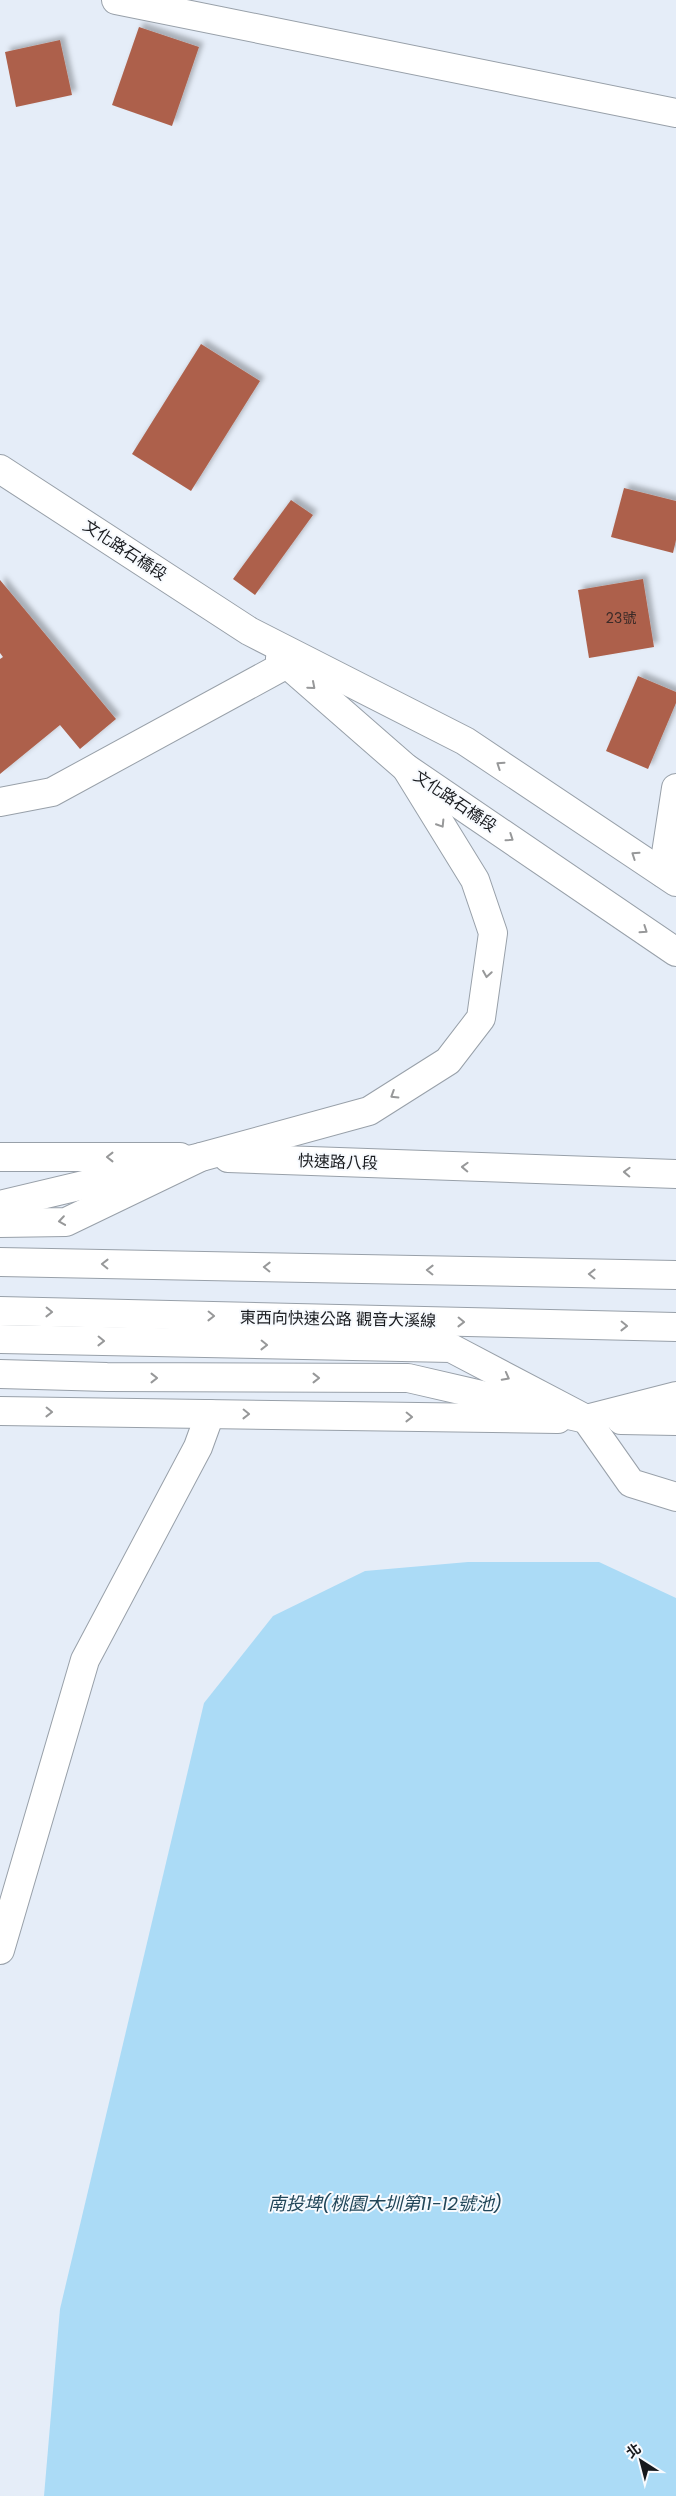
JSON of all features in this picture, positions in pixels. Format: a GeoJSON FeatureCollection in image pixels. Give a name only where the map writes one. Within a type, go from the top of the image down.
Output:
{"type":"FeatureCollection","features":[{"type":"Feature","properties":{"kind":"main road"},"geometry":{"type":"LineString","coordinates":[[116,0],[676,112]]}},
{"type":"Feature","properties":{"kind":"main road","name":"文化路石橋段"},"geometry":{"type":"LineString","coordinates":[[0,469],[249,630],[465,741],[669,877]]}},
{"type":"Feature","properties":{"kind":"main road","name":"文化路石橋段"},"geometry":{"type":"LineString","coordinates":[[249,630],[406,768],[676,952]]}},
{"type":"Feature","properties":{"kind":"main road"},"geometry":{"type":"LineString","coordinates":[[0,802],[52,792],[287,664]]}},
{"type":"Feature","properties":{"kind":"main road"},"geometry":{"type":"LineString","coordinates":[[0,1205],[201,1157],[369,1111],[448,1061],[481,1018],[494,933],[475,880],[406,768]]}},
{"type":"Feature","properties":{"kind":"main road"},"geometry":{"type":"LineString","coordinates":[[669,877],[676,788]]}},
{"type":"Feature","properties":{"kind":"main road","name":"快速路八段"},"geometry":{"type":"LineString","coordinates":[[0,1157],[201,1157],[676,1174]]}},
{"type":"Feature","properties":{"kind":"main road"},"geometry":{"type":"LineString","coordinates":[[0,1223],[66,1222],[201,1157]]}},
{"type":"Feature","properties":{"kind":"main road"},"geometry":{"type":"LineString","coordinates":[[0,1262],[676,1276]]}},
{"type":"Feature","properties":{"kind":"main road","name":"東西向快速公路 觀音大溪線"},"geometry":{"type":"LineString","coordinates":[[0,1311],[676,1327]]}},
{"type":"Feature","properties":{"kind":"main road"},"geometry":{"type":"LineString","coordinates":[[0,1339],[451,1348],[586,1419],[631,1483],[676,1497]]}},
{"type":"Feature","properties":{"kind":"main road"},"geometry":{"type":"LineString","coordinates":[[0,1374],[117,1378],[408,1378],[586,1419],[676,1396]]}},
{"type":"Feature","properties":{"kind":"main road"},"geometry":{"type":"LineString","coordinates":[[0,1411],[676,1421]]}},
{"type":"Feature","properties":{"kind":"main road"},"geometry":{"type":"LineString","coordinates":[[0,1950],[85,1660],[198,1447],[210,1414]]}},
{"type":"Feature","properties":{"kind":"water","name":"南投埤(桃園大圳第11-12號池)"},"geometry":{"type":"Polygon","coordinates":[[[468,1562],[599,1562],[676,1598],[676,2496],[44,2496],[60,2309],[204,1703],[273,1616],[365,1571],[468,1562]]]}},
{"type":"Feature","properties":{"kind":"building"},"geometry":{"type":"Polygon","coordinates":[[[139,27],[199,47],[172,126],[112,105],[139,27]]]}},
{"type":"Feature","properties":{"kind":"building"},"geometry":{"type":"Polygon","coordinates":[[[60,40],[72,95],[16,107],[5,52],[60,40]]]}},
{"type":"Feature","properties":{"kind":"building"},"geometry":{"type":"Polygon","coordinates":[[[201,344],[260,381],[191,491],[132,454],[201,344]]]}},
{"type":"Feature","properties":{"kind":"building"},"geometry":{"type":"Polygon","coordinates":[[[624,488],[676,501],[676,540],[673,553],[611,537],[624,488]]]}},
{"type":"Feature","properties":{"kind":"building"},"geometry":{"type":"Polygon","coordinates":[[[291,500],[313,515],[255,595],[233,579],[291,500]]]}},
{"type":"Feature","properties":{"kind":"building"},"geometry":{"type":"Polygon","coordinates":[[[643,579],[654,647],[589,658],[578,590],[643,579]]]}},
{"type":"Feature","properties":{"kind":"building"},"geometry":{"type":"Polygon","coordinates":[[[0,580],[116,719],[80,749],[60,725],[0,774],[0,659],[3,657],[0,653],[0,580]]]}},
{"type":"Feature","properties":{"kind":"building"},"geometry":{"type":"Polygon","coordinates":[[[638,676],[676,692],[676,703],[648,769],[606,751],[638,676]]]}}]}
